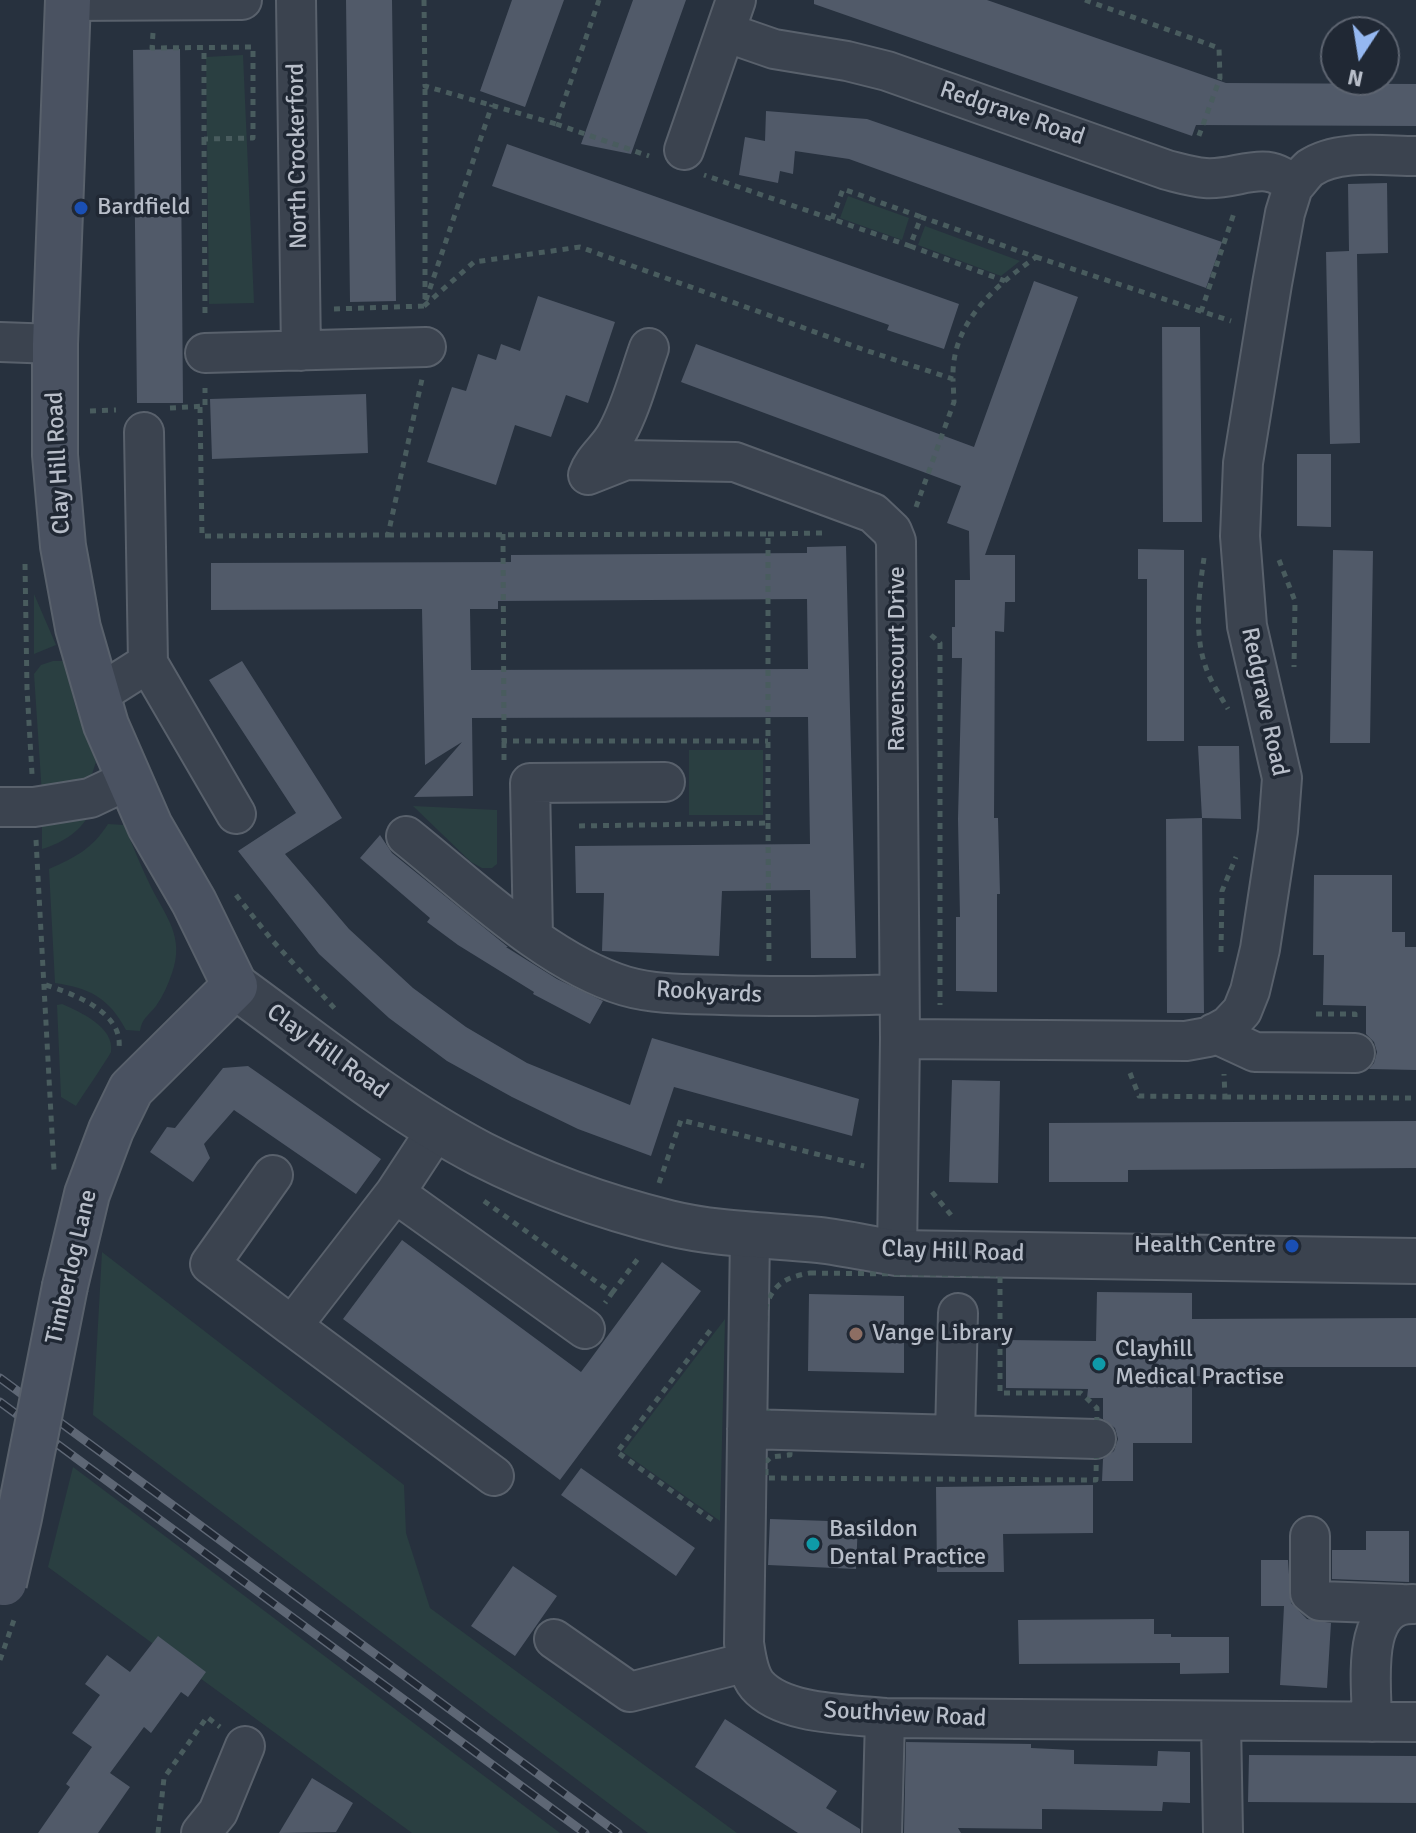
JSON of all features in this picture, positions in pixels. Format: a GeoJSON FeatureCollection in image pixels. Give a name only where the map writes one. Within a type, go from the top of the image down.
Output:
{"type":"FeatureCollection","features":[{"type":"Feature","properties":{"kind":"main road","name":"Clay Hill Road"},"geometry":{"type":"LineString","coordinates":[[68,1],[55,344],[55,455],[63,546],[78,628],[96,696],[128,780],[235,986]]}},
{"type":"Feature","properties":{"kind":"main road","name":"Timberlog Lane"},"geometry":{"type":"LineString","coordinates":[[2,1588],[65,1286],[87,1194],[111,1130],[131,1089],[235,986]]}},
{"type":"Feature","properties":{"kind":"street"},"geometry":{"type":"LineString","coordinates":[[68,1],[242,0]]}},
{"type":"Feature","properties":{"kind":"street","name":"North Crockerford"},"geometry":{"type":"LineString","coordinates":[[296,0],[316,310],[301,351]]}},
{"type":"Feature","properties":{"kind":"street"},"geometry":{"type":"LineString","coordinates":[[681,161],[730,16]]}},
{"type":"Feature","properties":{"kind":"street","name":"Redgrave Road"},"geometry":{"type":"LineString","coordinates":[[730,16],[774,49],[887,71],[1167,170],[1206,179],[1267,170],[1284,175],[1293,187],[1272,284],[1243,463],[1240,536],[1247,626],[1282,778],[1281,805],[1260,949],[1242,1011],[1228,1026],[1208,1037],[1186,1041],[900,1039]]}},
{"type":"Feature","properties":{"kind":"street"},"geometry":{"type":"LineString","coordinates":[[1293,187],[1310,169],[1325,161],[1346,157],[1416,156]]}},
{"type":"Feature","properties":{"kind":"street"},"geometry":{"type":"LineString","coordinates":[[0,342],[55,344]]}},
{"type":"Feature","properties":{"kind":"street","name":"Ravenscourt Drive"},"geometry":{"type":"LineString","coordinates":[[649,348],[619,431],[592,463],[588,475],[626,460],[735,462],[873,513],[892,531],[896,541],[900,1039],[897,1253]]}},
{"type":"Feature","properties":{"kind":"street"},"geometry":{"type":"LineString","coordinates":[[205,353],[301,351],[424,360]]}},
{"type":"Feature","properties":{"kind":"street"},"geometry":{"type":"LineString","coordinates":[[145,417],[148,663],[236,814]]}},
{"type":"Feature","properties":{"kind":"street"},"geometry":{"type":"LineString","coordinates":[[96,696],[148,663]]}},
{"type":"Feature","properties":{"kind":"street"},"geometry":{"type":"LineString","coordinates":[[17,807],[90,798],[128,780]]}},
{"type":"Feature","properties":{"kind":"street"},"geometry":{"type":"LineString","coordinates":[[533,937],[530,783],[665,782]]}},
{"type":"Feature","properties":{"kind":"street","name":"Rookyards"},"geometry":{"type":"LineString","coordinates":[[406,836],[533,937],[581,967],[626,986],[668,994],[805,998],[898,994]]}},
{"type":"Feature","properties":{"kind":"street","name":"Clay Hill Road"},"geometry":{"type":"LineString","coordinates":[[235,986],[352,1072],[437,1129],[482,1154],[585,1198],[671,1223],[750,1235],[821,1240],[897,1253],[1416,1261]]}},
{"type":"Feature","properties":{"kind":"street"},"geometry":{"type":"LineString","coordinates":[[1214,1033],[1255,1052],[1355,1053]]}},
{"type":"Feature","properties":{"kind":"street"},"geometry":{"type":"LineString","coordinates":[[292,1326],[395,1193],[437,1129]]}},
{"type":"Feature","properties":{"kind":"street"},"geometry":{"type":"LineString","coordinates":[[273,1175],[210,1264],[494,1476]]}},
{"type":"Feature","properties":{"kind":"street"},"geometry":{"type":"LineString","coordinates":[[395,1193],[585,1329]]}},
{"type":"Feature","properties":{"kind":"street","name":"Southview Road"},"geometry":{"type":"LineString","coordinates":[[750,1235],[743,1622],[747,1662],[756,1684],[775,1699],[802,1708],[885,1718],[1416,1722]]}},
{"type":"Feature","properties":{"kind":"street"},"geometry":{"type":"LineString","coordinates":[[955,1435],[958,1313]]}},
{"type":"Feature","properties":{"kind":"street"},"geometry":{"type":"LineString","coordinates":[[747,1429],[1096,1439]]}},
{"type":"Feature","properties":{"kind":"street"},"geometry":{"type":"LineString","coordinates":[[1310,1536],[1310,1593],[1320,1601],[1409,1604]]}},
{"type":"Feature","properties":{"kind":"street"},"geometry":{"type":"LineString","coordinates":[[1372,1722],[1373,1638],[1377,1624],[1388,1612],[1409,1604]]}},
{"type":"Feature","properties":{"kind":"street"},"geometry":{"type":"LineString","coordinates":[[554,1639],[630,1692],[747,1662]]}},
{"type":"Feature","properties":{"kind":"street"},"geometry":{"type":"LineString","coordinates":[[882,1833],[885,1718]]}},
{"type":"Feature","properties":{"kind":"street"},"geometry":{"type":"LineString","coordinates":[[1221,1722],[1223,1833]]}},
{"type":"Feature","properties":{"kind":"street"},"geometry":{"type":"LineString","coordinates":[[201,1833],[218,1812],[245,1746]]}},
{"type":"Feature","properties":{"kind":"path"},"geometry":{"type":"LineString","coordinates":[[424,0],[424,306]]}},
{"type":"Feature","properties":{"kind":"path"},"geometry":{"type":"LineString","coordinates":[[556,124],[599,0]]}},
{"type":"Feature","properties":{"kind":"path"},"geometry":{"type":"LineString","coordinates":[[1085,0],[1219,48],[1220,78],[1196,143]]}},
{"type":"Feature","properties":{"kind":"path"},"geometry":{"type":"LineString","coordinates":[[153,25],[152,48],[253,47],[253,138],[204,139]]}},
{"type":"Feature","properties":{"kind":"path"},"geometry":{"type":"LineString","coordinates":[[75,411],[145,417],[205,406],[204,47]]}},
{"type":"Feature","properties":{"kind":"path"},"geometry":{"type":"LineString","coordinates":[[425,86],[681,161],[1005,281]]}},
{"type":"Feature","properties":{"kind":"path"},"geometry":{"type":"LineString","coordinates":[[424,306],[492,105]]}},
{"type":"Feature","properties":{"kind":"path"},"geometry":{"type":"LineString","coordinates":[[832,219],[843,189],[1237,323]]}},
{"type":"Feature","properties":{"kind":"path"},"geometry":{"type":"LineString","coordinates":[[1201,312],[1236,208]]}},
{"type":"Feature","properties":{"kind":"path"},"geometry":{"type":"LineString","coordinates":[[910,246],[921,217]]}},
{"type":"Feature","properties":{"kind":"path"},"geometry":{"type":"LineString","coordinates":[[316,310],[424,306],[474,262],[580,247],[953,379],[952,357],[969,320],[1005,281],[1036,257]]}},
{"type":"Feature","properties":{"kind":"path"},"geometry":{"type":"LineString","coordinates":[[388,535],[424,360]]}},
{"type":"Feature","properties":{"kind":"path"},"geometry":{"type":"LineString","coordinates":[[200,407],[202,536],[836,533]]}},
{"type":"Feature","properties":{"kind":"path"},"geometry":{"type":"LineString","coordinates":[[503,534],[504,741],[768,741]]}},
{"type":"Feature","properties":{"kind":"path"},"geometry":{"type":"LineString","coordinates":[[768,534],[769,967]]}},
{"type":"Feature","properties":{"kind":"path"},"geometry":{"type":"LineString","coordinates":[[1276,548],[1295,601],[1294,674]]}},
{"type":"Feature","properties":{"kind":"path"},"geometry":{"type":"LineString","coordinates":[[1206,549],[1199,614],[1202,652],[1214,686],[1236,722]]}},
{"type":"Feature","properties":{"kind":"path"},"geometry":{"type":"LineString","coordinates":[[25,562],[27,689],[17,807],[46,985],[55,1183]]}},
{"type":"Feature","properties":{"kind":"path"},"geometry":{"type":"LineString","coordinates":[[924,630],[940,643],[940,1008]]}},
{"type":"Feature","properties":{"kind":"path"},"geometry":{"type":"LineString","coordinates":[[576,826],[768,823]]}},
{"type":"Feature","properties":{"kind":"path"},"geometry":{"type":"LineString","coordinates":[[1221,965],[1222,891],[1240,847]]}},
{"type":"Feature","properties":{"kind":"path"},"geometry":{"type":"LineString","coordinates":[[228,886],[271,939],[346,1018]]}},
{"type":"Feature","properties":{"kind":"path"},"geometry":{"type":"LineString","coordinates":[[1308,1014],[1355,1014],[1356,1097]]}},
{"type":"Feature","properties":{"kind":"path"},"geometry":{"type":"LineString","coordinates":[[1225,1097],[1416,1098]]}},
{"type":"Feature","properties":{"kind":"path"},"geometry":{"type":"LineString","coordinates":[[649,1185],[658,1187],[681,1120],[869,1167]]}},
{"type":"Feature","properties":{"kind":"path"},"geometry":{"type":"LineString","coordinates":[[929,1187],[955,1220]]}},
{"type":"Feature","properties":{"kind":"path"},"geometry":{"type":"LineString","coordinates":[[612,1293],[649,1243]]}},
{"type":"Feature","properties":{"kind":"path"},"geometry":{"type":"LineString","coordinates":[[766,1478],[1096,1480],[1097,1408],[1081,1393],[1000,1393],[1000,1275],[795,1275],[779,1283],[769,1296],[766,1307],[764,1407],[772,1416],[790,1418],[791,1430],[790,1455],[771,1457],[766,1462],[766,1478],[766,1492]]}},
{"type":"Feature","properties":{"kind":"path"},"geometry":{"type":"LineString","coordinates":[[712,1521],[617,1452],[721,1317]]}},
{"type":"Feature","properties":{"kind":"green space"},"geometry":{"type":"Polygon","coordinates":[[[243,55],[254,303],[209,304],[206,57],[243,55]]]}},
{"type":"Feature","properties":{"kind":"green space"},"geometry":{"type":"Polygon","coordinates":[[[848,196],[909,218],[902,240],[840,218],[848,196]]]}},
{"type":"Feature","properties":{"kind":"green space"},"geometry":{"type":"Polygon","coordinates":[[[925,226],[1020,261],[1001,276],[918,245],[925,226]]]}},
{"type":"Feature","properties":{"kind":"green space"},"geometry":{"type":"Polygon","coordinates":[[[34,594],[56,645],[34,654],[34,594]]]}},
{"type":"Feature","properties":{"kind":"green space"},"geometry":{"type":"Polygon","coordinates":[[[64,661],[76,709],[96,762],[90,780],[42,795],[34,674],[41,665],[64,661]]]}},
{"type":"Feature","properties":{"kind":"green space"},"geometry":{"type":"Polygon","coordinates":[[[689,750],[763,750],[763,815],[689,815],[689,750]]]}},
{"type":"Feature","properties":{"kind":"green space"},"geometry":{"type":"Polygon","coordinates":[[[413,806],[497,810],[497,864],[492,868],[482,868],[471,862],[413,806]]]}},
{"type":"Feature","properties":{"kind":"green space"},"geometry":{"type":"Polygon","coordinates":[[[92,810],[72,835],[42,849],[42,814],[92,810]]]}},
{"type":"Feature","properties":{"kind":"green space"},"geometry":{"type":"Polygon","coordinates":[[[108,824],[124,825],[175,938],[175,960],[170,977],[159,1002],[144,1020],[140,1031],[126,1030],[113,1010],[97,996],[55,983],[49,869],[83,851],[108,824]]]}},
{"type":"Feature","properties":{"kind":"green space"},"geometry":{"type":"Polygon","coordinates":[[[62,1004],[95,1022],[108,1035],[111,1043],[111,1052],[76,1106],[61,1097],[57,1005],[62,1004]]]}},
{"type":"Feature","properties":{"kind":"green space"},"geometry":{"type":"Polygon","coordinates":[[[102,1252],[404,1485],[406,1533],[430,1608],[737,1833],[648,1833],[93,1415],[102,1252]]]}},
{"type":"Feature","properties":{"kind":"green space"},"geometry":{"type":"Polygon","coordinates":[[[725,1319],[720,1521],[623,1452],[725,1319]]]}},
{"type":"Feature","properties":{"kind":"green space"},"geometry":{"type":"Polygon","coordinates":[[[73,1467],[560,1833],[412,1833],[48,1567],[73,1467]]]}},
{"type":"Feature","properties":{"kind":"building"},"geometry":{"type":"Polygon","coordinates":[[[346,0],[392,0],[396,301],[350,302],[346,0]]]}},
{"type":"Feature","properties":{"kind":"building"},"geometry":{"type":"Polygon","coordinates":[[[512,0],[564,0],[525,107],[480,91],[512,0]]]}},
{"type":"Feature","properties":{"kind":"building"},"geometry":{"type":"Polygon","coordinates":[[[633,0],[686,0],[631,154],[581,144],[633,0]]]}},
{"type":"Feature","properties":{"kind":"building"},"geometry":{"type":"Polygon","coordinates":[[[814,0],[987,0],[1226,83],[1320,83],[1320,96],[1400,96],[1400,84],[1416,84],[1416,126],[1196,125],[1192,136],[814,4],[814,0]]]}},
{"type":"Feature","properties":{"kind":"building"},"geometry":{"type":"Polygon","coordinates":[[[180,49],[183,403],[137,403],[133,50],[180,49]]]}},
{"type":"Feature","properties":{"kind":"building"},"geometry":{"type":"Polygon","coordinates":[[[766,111],[867,119],[1222,242],[1206,288],[849,159],[795,151],[793,174],[780,171],[778,183],[739,175],[745,137],[765,141],[766,111]]]}},
{"type":"Feature","properties":{"kind":"building"},"geometry":{"type":"Polygon","coordinates":[[[507,144],[959,304],[944,349],[887,330],[889,325],[492,186],[507,144]]]}},
{"type":"Feature","properties":{"kind":"building"},"geometry":{"type":"Polygon","coordinates":[[[1387,183],[1388,253],[1357,254],[1360,443],[1330,444],[1326,252],[1349,251],[1348,184],[1387,183]]]}},
{"type":"Feature","properties":{"kind":"building"},"geometry":{"type":"Polygon","coordinates":[[[1034,281],[1078,297],[985,555],[1015,555],[1015,602],[1005,602],[1004,632],[995,631],[994,818],[998,818],[1000,894],[997,894],[997,992],[956,991],[956,917],[960,917],[958,819],[962,658],[952,658],[952,627],[955,627],[955,580],[970,580],[969,531],[947,523],[961,486],[681,382],[696,344],[974,447],[1034,281]]]}},
{"type":"Feature","properties":{"kind":"building"},"geometry":{"type":"Polygon","coordinates":[[[538,296],[615,322],[588,403],[566,395],[551,437],[515,425],[496,485],[427,462],[452,387],[466,391],[478,354],[496,360],[501,344],[520,351],[538,296]]]}},
{"type":"Feature","properties":{"kind":"building"},"geometry":{"type":"Polygon","coordinates":[[[1162,327],[1200,327],[1202,522],[1163,522],[1162,327]]]}},
{"type":"Feature","properties":{"kind":"building"},"geometry":{"type":"Polygon","coordinates":[[[366,394],[368,453],[212,459],[210,399],[366,394]]]}},
{"type":"Feature","properties":{"kind":"building"},"geometry":{"type":"Polygon","coordinates":[[[1297,454],[1331,454],[1331,527],[1297,526],[1297,454]]]}},
{"type":"Feature","properties":{"kind":"building"},"geometry":{"type":"Polygon","coordinates":[[[846,546],[856,958],[811,958],[810,890],[722,891],[719,956],[602,951],[604,893],[576,893],[575,846],[810,844],[808,717],[472,718],[473,796],[414,797],[462,742],[425,765],[422,609],[211,610],[211,563],[511,562],[511,555],[807,553],[807,547],[846,546]],[[807,599],[498,601],[498,609],[470,609],[471,670],[808,669],[807,599]]]}},
{"type":"Feature","properties":{"kind":"building"},"geometry":{"type":"Polygon","coordinates":[[[1138,549],[1184,550],[1184,741],[1147,741],[1147,579],[1138,579],[1138,549]]]}},
{"type":"Feature","properties":{"kind":"building"},"geometry":{"type":"Polygon","coordinates":[[[1333,550],[1373,551],[1370,743],[1330,743],[1333,550]]]}},
{"type":"Feature","properties":{"kind":"building"},"geometry":{"type":"Polygon","coordinates":[[[242,661],[342,818],[285,854],[349,929],[413,988],[466,1027],[527,1063],[630,1105],[652,1038],[859,1099],[852,1136],[674,1087],[651,1156],[578,1129],[512,1097],[447,1061],[389,1018],[319,954],[238,851],[296,813],[209,680],[242,661]]]}},
{"type":"Feature","properties":{"kind":"building"},"geometry":{"type":"Polygon","coordinates":[[[1198,746],[1239,746],[1241,819],[1202,818],[1198,746]]]}},
{"type":"Feature","properties":{"kind":"building"},"geometry":{"type":"Polygon","coordinates":[[[1202,818],[1204,1013],[1167,1013],[1166,819],[1202,818]]]}},
{"type":"Feature","properties":{"kind":"building"},"geometry":{"type":"Polygon","coordinates":[[[380,835],[392,853],[506,947],[557,979],[603,1001],[590,1024],[533,994],[427,922],[430,918],[360,858],[380,835]]]}},
{"type":"Feature","properties":{"kind":"building"},"geometry":{"type":"Polygon","coordinates":[[[1314,875],[1392,875],[1392,932],[1405,932],[1405,947],[1416,947],[1416,1070],[1369,1069],[1377,1052],[1374,1042],[1366,1034],[1366,1006],[1323,1005],[1324,955],[1313,955],[1314,875]]]}},
{"type":"Feature","properties":{"kind":"building"},"geometry":{"type":"Polygon","coordinates":[[[248,1066],[381,1159],[356,1194],[234,1110],[204,1144],[210,1158],[193,1182],[150,1152],[167,1127],[175,1128],[223,1068],[248,1066]]]}},
{"type":"Feature","properties":{"kind":"building"},"geometry":{"type":"Polygon","coordinates":[[[952,1080],[1000,1081],[998,1183],[949,1182],[952,1080]]]}},
{"type":"Feature","properties":{"kind":"building"},"geometry":{"type":"Polygon","coordinates":[[[1416,1121],[1416,1168],[1128,1170],[1128,1182],[1049,1182],[1049,1123],[1416,1121]]]}},
{"type":"Feature","properties":{"kind":"building"},"geometry":{"type":"Polygon","coordinates":[[[402,1240],[581,1372],[662,1262],[701,1291],[560,1480],[343,1319],[402,1240]]]}},
{"type":"Feature","properties":{"kind":"building","name":"Clayhill Medical Practise"},"geometry":{"type":"Polygon","coordinates":[[[1097,1292],[1192,1293],[1192,1319],[1416,1318],[1416,1367],[1262,1367],[1262,1378],[1192,1376],[1192,1443],[1133,1443],[1133,1481],[1102,1481],[1103,1459],[1114,1451],[1118,1439],[1115,1428],[1103,1419],[1103,1398],[1087,1398],[1088,1389],[1006,1388],[1006,1340],[1096,1341],[1097,1292]]]}},
{"type":"Feature","properties":{"kind":"building","name":"Vange Library"},"geometry":{"type":"Polygon","coordinates":[[[809,1294],[904,1296],[904,1373],[808,1371],[809,1294]]]}},
{"type":"Feature","properties":{"kind":"building"},"geometry":{"type":"Polygon","coordinates":[[[581,1468],[695,1548],[676,1576],[561,1495],[581,1468]]]}},
{"type":"Feature","properties":{"kind":"building"},"geometry":{"type":"Polygon","coordinates":[[[1093,1485],[1093,1533],[1003,1534],[1004,1572],[937,1572],[936,1487],[1093,1485]]]}},
{"type":"Feature","properties":{"kind":"building","name":"Basildon Dental Practice"},"geometry":{"type":"Polygon","coordinates":[[[770,1519],[858,1522],[856,1569],[768,1565],[770,1519]]]}},
{"type":"Feature","properties":{"kind":"building"},"geometry":{"type":"Polygon","coordinates":[[[1366,1531],[1409,1531],[1409,1582],[1332,1579],[1332,1550],[1366,1550],[1366,1531]]]}},
{"type":"Feature","properties":{"kind":"building"},"geometry":{"type":"Polygon","coordinates":[[[1261,1560],[1288,1560],[1291,1603],[1307,1619],[1331,1623],[1327,1688],[1280,1685],[1284,1606],[1261,1606],[1261,1560]]]}},
{"type":"Feature","properties":{"kind":"building"},"geometry":{"type":"Polygon","coordinates":[[[513,1566],[557,1596],[515,1656],[471,1626],[513,1566]]]}},
{"type":"Feature","properties":{"kind":"building"},"geometry":{"type":"Polygon","coordinates":[[[1154,1619],[1154,1634],[1229,1637],[1229,1673],[1180,1674],[1180,1663],[1019,1664],[1018,1620],[1154,1619]]]}},
{"type":"Feature","properties":{"kind":"building"},"geometry":{"type":"Polygon","coordinates":[[[158,1636],[206,1672],[188,1697],[181,1692],[151,1733],[144,1727],[110,1773],[130,1787],[98,1833],[38,1833],[70,1787],[66,1784],[92,1747],[72,1733],[100,1695],[85,1684],[107,1655],[130,1672],[158,1636]]]}},
{"type":"Feature","properties":{"kind":"building"},"geometry":{"type":"Polygon","coordinates":[[[725,1719],[837,1791],[826,1808],[860,1829],[860,1833],[798,1833],[695,1767],[725,1719]]]}},
{"type":"Feature","properties":{"kind":"building"},"geometry":{"type":"Polygon","coordinates":[[[906,1742],[1031,1744],[1031,1748],[1074,1750],[1074,1764],[1157,1766],[1158,1751],[1190,1752],[1190,1803],[1163,1802],[1162,1811],[1042,1809],[1042,1829],[958,1828],[961,1833],[904,1833],[906,1742]]]}},
{"type":"Feature","properties":{"kind":"building"},"geometry":{"type":"Polygon","coordinates":[[[1249,1755],[1416,1756],[1416,1803],[1248,1802],[1249,1755]]]}},
{"type":"Feature","properties":{"kind":"building"},"geometry":{"type":"Polygon","coordinates":[[[312,1778],[353,1803],[336,1832],[279,1833],[312,1778]]]}},
{"type":"Feature","properties":{"kind":"railway"},"geometry":{"type":"LineString","coordinates":[[0,1378],[618,1833]]}},
{"type":"Feature","properties":{"kind":"railway"},"geometry":{"type":"LineString","coordinates":[[0,1402],[585,1833]]}},
{"type":"Feature","properties":{"kind":"place","name":"Bardfield"},"geometry":{"type":"Point","coordinates":[81,208]}},
{"type":"Feature","properties":{"kind":"place","name":"Health Centre"},"geometry":{"type":"Point","coordinates":[1292,1246]}},
{"type":"Feature","properties":{"kind":"place","name":"Vange Library"},"geometry":{"type":"Point","coordinates":[856,1334]}},
{"type":"Feature","properties":{"kind":"place","name":"Clayhill Medical Practise"},"geometry":{"type":"Point","coordinates":[1099,1364]}},
{"type":"Feature","properties":{"kind":"place","name":"Basildon Dental Practice"},"geometry":{"type":"Point","coordinates":[813,1544]}}]}
